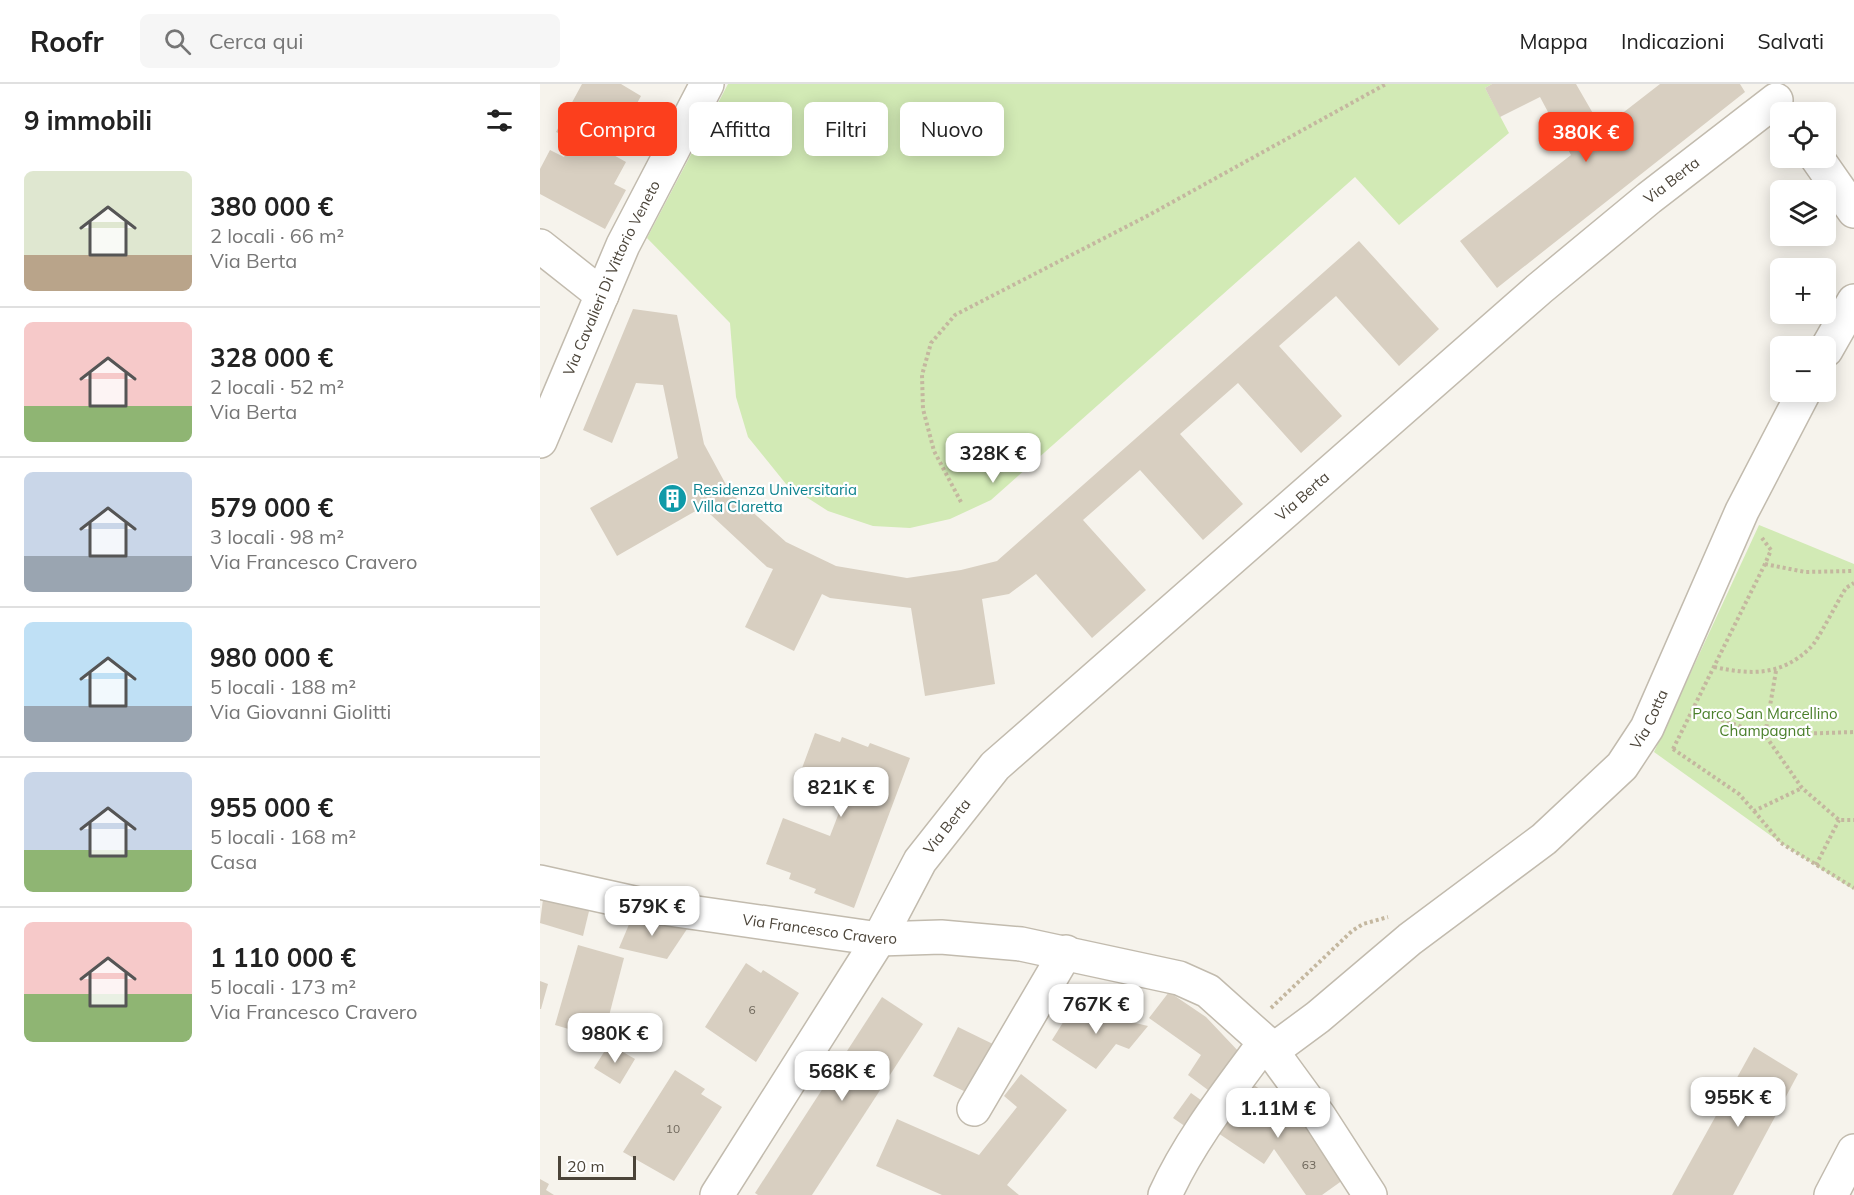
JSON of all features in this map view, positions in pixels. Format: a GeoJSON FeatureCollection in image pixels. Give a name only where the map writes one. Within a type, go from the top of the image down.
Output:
{"type":"FeatureCollection","features":[{"type":"Feature","properties":{"kind":"street","name":"Via Cavalieri Di Vittorio Veneto"},"geometry":{"type":"LineString","coordinates":[[540,441],[623,245],[707,84]]}},
{"type":"Feature","properties":{"kind":"street","name":"Via Berta"},"geometry":{"type":"LineString","coordinates":[[717,1195],[879,939],[920,861],[995,766],[1539,289],[1649,198],[1776,99]]}},
{"type":"Feature","properties":{"kind":"street"},"geometry":{"type":"LineString","coordinates":[[1824,168],[1854,211]]}},
{"type":"Feature","properties":{"kind":"street"},"geometry":{"type":"LineString","coordinates":[[540,246],[602,295]]}},
{"type":"Feature","properties":{"kind":"street"},"geometry":{"type":"LineString","coordinates":[[1834,336],[1854,301]]}},
{"type":"Feature","properties":{"kind":"street","name":"Via Cotta"},"geometry":{"type":"LineString","coordinates":[[1269,1047],[1318,1017],[1382,961],[1517,859],[1583,804],[1622,766],[1647,728],[1742,511],[1798,402]]}},
{"type":"Feature","properties":{"kind":"street","name":"Via Francesco Cravero"},"geometry":{"type":"LineString","coordinates":[[540,882],[648,906],[879,939],[941,937],[980,939],[1066,952],[1179,978],[1208,991],[1269,1047],[1319,1116],[1370,1195]]}},
{"type":"Feature","properties":{"kind":"street"},"geometry":{"type":"LineString","coordinates":[[974,1109],[1066,952]]}},
{"type":"Feature","properties":{"kind":"street"},"geometry":{"type":"LineString","coordinates":[[1165,1195],[1174,1176],[1212,1116],[1269,1047]]}},
{"type":"Feature","properties":{"kind":"street"},"geometry":{"type":"LineString","coordinates":[[1834,1194],[1854,1151]]}},
{"type":"Feature","properties":{"kind":"path"},"geometry":{"type":"LineString","coordinates":[[961,502],[934,451],[923,409],[922,375],[931,343],[955,315],[1149,215],[1386,84]]}},
{"type":"Feature","properties":{"kind":"path"},"geometry":{"type":"LineString","coordinates":[[1673,748],[1771,550],[1742,511]]}},
{"type":"Feature","properties":{"kind":"path"},"geometry":{"type":"LineString","coordinates":[[1765,564],[1805,572],[1854,571]]}},
{"type":"Feature","properties":{"kind":"path"},"geometry":{"type":"LineString","coordinates":[[1714,667],[1734,671],[1776,671],[1812,647],[1846,588],[1854,583]]}},
{"type":"Feature","properties":{"kind":"path"},"geometry":{"type":"LineString","coordinates":[[1776,671],[1765,735],[1802,788],[1839,820],[1854,820]]}},
{"type":"Feature","properties":{"kind":"path"},"geometry":{"type":"LineString","coordinates":[[1693,710],[1765,735],[1854,732]]}},
{"type":"Feature","properties":{"kind":"path"},"geometry":{"type":"LineString","coordinates":[[1647,728],[1739,794],[1781,843],[1854,888]]}},
{"type":"Feature","properties":{"kind":"path"},"geometry":{"type":"LineString","coordinates":[[1754,811],[1802,788]]}},
{"type":"Feature","properties":{"kind":"path"},"geometry":{"type":"LineString","coordinates":[[1816,865],[1839,820]]}},
{"type":"Feature","properties":{"kind":"green space"},"geometry":{"type":"Polygon","coordinates":[[[728,84],[1492,84],[1485,88],[1509,133],[1399,225],[1355,177],[991,500],[950,519],[910,528],[873,526],[828,511],[786,484],[748,437],[736,397],[730,323],[647,238],[690,156],[792,156],[792,102],[719,102],[728,84]]]}},
{"type":"Feature","properties":{"kind":"green space","name":"Parco San Marcellino Champagnat"},"geometry":{"type":"Polygon","coordinates":[[[1759,525],[1854,564],[1854,890],[1781,843],[1654,752],[1759,525]]]}},
{"type":"Feature","properties":{"kind":"building"},"geometry":{"type":"Polygon","coordinates":[[[582,84],[621,84],[641,96],[638,102],[572,102],[582,84]]]}},
{"type":"Feature","properties":{"kind":"building"},"geometry":{"type":"Polygon","coordinates":[[[1492,84],[1576,84],[1602,129],[1660,84],[1740,84],[1745,92],[1497,288],[1460,241],[1571,155],[1540,97],[1500,117],[1485,88],[1492,84]]]}},
{"type":"Feature","properties":{"kind":"building"},"geometry":{"type":"Polygon","coordinates":[[[550,150],[564,157],[615,156],[626,162],[614,184],[626,190],[605,229],[540,194],[540,169],[550,150]]]}},
{"type":"Feature","properties":{"kind":"building"},"geometry":{"type":"Polygon","coordinates":[[[1359,241],[1439,329],[1399,366],[1336,296],[1279,346],[1342,416],[1301,453],[1238,383],[1180,434],[1243,504],[1203,540],[1140,470],[1083,520],[1146,590],[1092,638],[1036,574],[1009,594],[982,599],[995,684],[925,696],[911,608],[830,598],[822,594],[794,651],[745,627],[773,569],[767,567],[710,514],[706,505],[617,556],[590,508],[678,458],[663,385],[636,383],[612,443],[583,430],[633,309],[677,315],[704,444],[730,492],[786,542],[836,566],[907,578],[961,570],[997,561],[1359,241]]]}},
{"type":"Feature","properties":{"kind":"building"},"geometry":{"type":"Polygon","coordinates":[[[815,733],[840,742],[842,737],[868,747],[870,743],[910,758],[854,908],[814,893],[816,889],[789,879],[791,873],[766,864],[783,818],[830,836],[845,797],[798,779],[815,733]]]}},
{"type":"Feature","properties":{"kind":"building"},"geometry":{"type":"Polygon","coordinates":[[[543,899],[590,907],[583,936],[540,923],[543,899]]]}},
{"type":"Feature","properties":{"kind":"building"},"geometry":{"type":"Polygon","coordinates":[[[633,915],[689,926],[667,959],[619,948],[633,915]]]}},
{"type":"Feature","properties":{"kind":"building"},"geometry":{"type":"Polygon","coordinates":[[[578,945],[624,958],[603,1039],[555,1025],[578,945]]]}},
{"type":"Feature","properties":{"kind":"building"},"geometry":{"type":"Polygon","coordinates":[[[746,963],[761,973],[763,970],[799,993],[756,1062],[705,1027],[746,963]]]}},
{"type":"Feature","properties":{"kind":"building"},"geometry":{"type":"Polygon","coordinates":[[[540,981],[548,984],[541,1009],[540,1009],[540,981]]]}},
{"type":"Feature","properties":{"kind":"building"},"geometry":{"type":"Polygon","coordinates":[[[1169,992],[1206,1017],[1240,1053],[1212,1093],[1188,1075],[1201,1055],[1149,1018],[1169,992]]]}},
{"type":"Feature","properties":{"kind":"building"},"geometry":{"type":"Polygon","coordinates":[[[882,997],[923,1024],[812,1195],[758,1195],[755,1193],[882,997]]]}},
{"type":"Feature","properties":{"kind":"building"},"geometry":{"type":"Polygon","coordinates":[[[1072,1008],[1148,1026],[1129,1049],[1116,1044],[1096,1069],[1052,1040],[1072,1008]]]}},
{"type":"Feature","properties":{"kind":"building"},"geometry":{"type":"Polygon","coordinates":[[[958,1027],[997,1046],[972,1095],[933,1076],[958,1027]]]}},
{"type":"Feature","properties":{"kind":"building"},"geometry":{"type":"Polygon","coordinates":[[[609,1044],[635,1059],[620,1084],[594,1068],[609,1044]]]}},
{"type":"Feature","properties":{"kind":"building"},"geometry":{"type":"Polygon","coordinates":[[[1754,1047],[1798,1074],[1733,1195],[1672,1195],[1754,1047]]]}},
{"type":"Feature","properties":{"kind":"building"},"geometry":{"type":"Polygon","coordinates":[[[675,1070],[705,1089],[701,1094],[722,1107],[674,1181],[623,1152],[675,1070]]]}},
{"type":"Feature","properties":{"kind":"building"},"geometry":{"type":"Polygon","coordinates":[[[1021,1074],[1067,1110],[1007,1185],[1019,1195],[942,1195],[876,1166],[897,1119],[979,1155],[1017,1107],[1004,1096],[1021,1074]]]}},
{"type":"Feature","properties":{"kind":"building"},"geometry":{"type":"Polygon","coordinates":[[[1248,1081],[1297,1114],[1343,1180],[1322,1195],[1306,1195],[1274,1149],[1264,1164],[1215,1131],[1248,1081]]]}},
{"type":"Feature","properties":{"kind":"building"},"geometry":{"type":"Polygon","coordinates":[[[1191,1093],[1212,1108],[1195,1133],[1173,1118],[1191,1093]]]}},
{"type":"Feature","properties":{"kind":"building"},"geometry":{"type":"Polygon","coordinates":[[[540,1179],[549,1184],[546,1190],[554,1195],[540,1195],[540,1179]]]}},
{"type":"Feature","properties":{"kind":"place","name":"Residenza Universitaria Villa Claretta"},"geometry":{"type":"Point","coordinates":[672,499]}}]}
